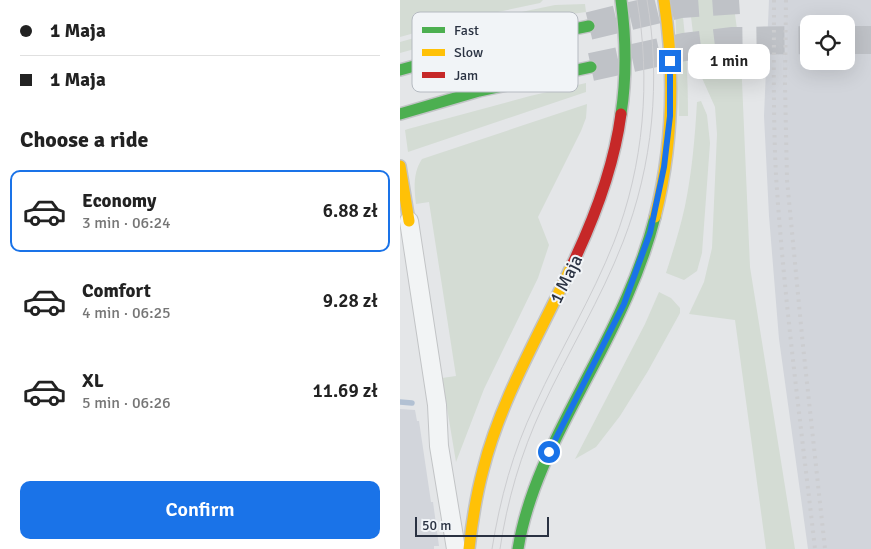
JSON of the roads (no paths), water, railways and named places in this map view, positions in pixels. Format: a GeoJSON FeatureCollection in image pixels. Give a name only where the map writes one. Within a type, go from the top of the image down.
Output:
{"type":"FeatureCollection","features":[{"type":"Feature","properties":{"kind":"main road","name":"1 Maja"},"geometry":{"type":"LineString","coordinates":[[469,549],[474,504],[482,468],[499,419],[581,247],[595,214],[612,164],[619,130],[625,70],[626,34],[621,0]]}},
{"type":"Feature","properties":{"kind":"main road"},"geometry":{"type":"LineString","coordinates":[[518,549],[531,501],[549,452],[624,304],[650,233],[664,167],[670,116],[670,51],[664,0]]}},
{"type":"Feature","properties":{"kind":"main road"},"geometry":{"type":"LineString","coordinates":[[578,28],[589,26]]}},
{"type":"Feature","properties":{"kind":"main road"},"geometry":{"type":"LineString","coordinates":[[578,70],[591,67]]}},
{"type":"Feature","properties":{"kind":"main road"},"geometry":{"type":"LineString","coordinates":[[400,114],[476,92]]}},
{"type":"Feature","properties":{"kind":"main road"},"geometry":{"type":"LineString","coordinates":[[400,166],[409,221]]}},
{"type":"Feature","properties":{"kind":"street"},"geometry":{"type":"LineString","coordinates":[[409,221],[436,397],[440,446],[456,549]]}},
{"type":"Feature","properties":{"kind":"waterway"},"geometry":{"type":"LineString","coordinates":[[400,402],[412,403]]}},
{"type":"Feature","properties":{"kind":"tunnel"},"geometry":{"type":"LineString","coordinates":[[589,26],[681,4],[739,0]]}},
{"type":"Feature","properties":{"kind":"tunnel"},"geometry":{"type":"LineString","coordinates":[[591,67],[684,47],[733,41],[800,40]]}},
{"type":"Feature","properties":{"kind":"tunnel"},"geometry":{"type":"LineString","coordinates":[[855,40],[871,40]]}},
{"type":"Feature","properties":{"kind":"tram line"},"geometry":{"type":"LineString","coordinates":[[492,549],[503,494],[520,440],[605,263],[624,213],[632,183],[638,153],[644,91],[644,61],[637,0]]}},
{"type":"Feature","properties":{"kind":"tram line"},"geometry":{"type":"LineString","coordinates":[[500,549],[511,495],[528,442],[552,387],[595,305],[623,242],[633,213],[641,183],[652,122],[653,61],[647,0]]}},
{"type":"Feature","properties":{"kind":"railway"},"geometry":{"type":"LineString","coordinates":[[774,0],[774,131],[779,222],[815,549]]}},
{"type":"Feature","properties":{"kind":"railway"},"geometry":{"type":"LineString","coordinates":[[786,0],[787,180],[825,549]]}}]}
